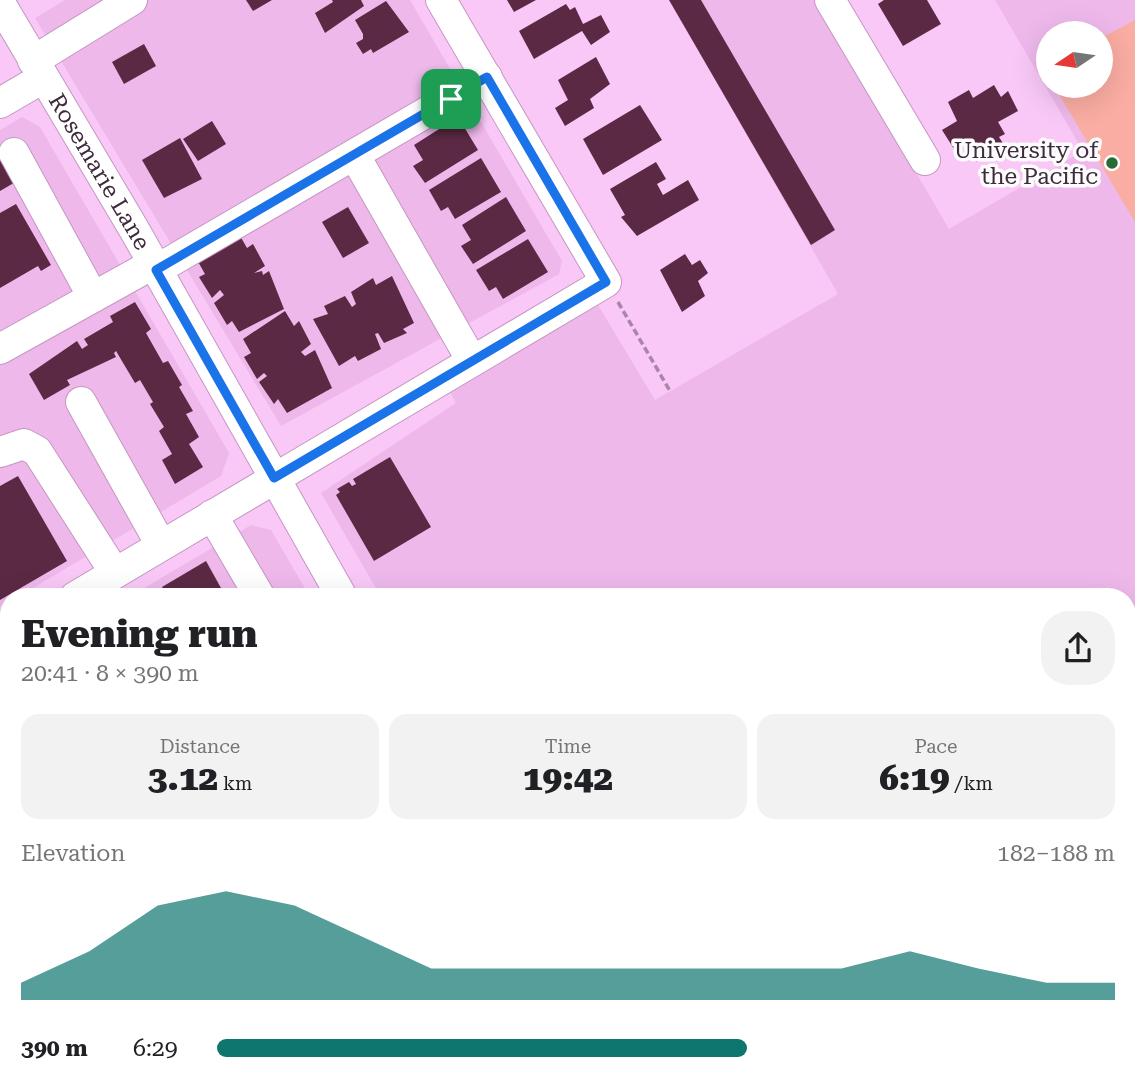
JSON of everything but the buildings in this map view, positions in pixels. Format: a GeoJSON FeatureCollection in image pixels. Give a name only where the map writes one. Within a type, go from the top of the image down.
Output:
{"type":"FeatureCollection","features":[{"type":"Feature","properties":{"kind":"street"},"geometry":{"type":"LineString","coordinates":[[0,103],[38,69],[132,0]]}},
{"type":"Feature","properties":{"kind":"street"},"geometry":{"type":"LineString","coordinates":[[90,588],[606,282],[441,0]]}},
{"type":"Feature","properties":{"kind":"street"},"geometry":{"type":"LineString","coordinates":[[830,0],[925,160]]}},
{"type":"Feature","properties":{"kind":"street","name":"Rosemarie Lane"},"geometry":{"type":"LineString","coordinates":[[3,17],[38,69],[155,267],[337,588]]}},
{"type":"Feature","properties":{"kind":"street"},"geometry":{"type":"LineString","coordinates":[[0,349],[93,297],[196,247],[487,77]]}},
{"type":"Feature","properties":{"kind":"street"},"geometry":{"type":"LineString","coordinates":[[14,153],[93,297]]}},
{"type":"Feature","properties":{"kind":"street"},"geometry":{"type":"LineString","coordinates":[[355,156],[472,361]]}},
{"type":"Feature","properties":{"kind":"street"},"geometry":{"type":"LineString","coordinates":[[81,402],[161,545]]}},
{"type":"Feature","properties":{"kind":"street"},"geometry":{"type":"LineString","coordinates":[[0,452],[24,444],[37,452],[115,573]]}},
{"type":"Feature","properties":{"kind":"street"},"geometry":{"type":"LineString","coordinates":[[212,515],[255,588]]}},
{"type":"Feature","properties":{"kind":"path"},"geometry":{"type":"LineString","coordinates":[[606,282],[670,391]]}},
{"type":"Feature","properties":{"kind":"shaded area"},"geometry":{"type":"Polygon","coordinates":[[[65,0],[410,0],[562,261],[559,274],[281,426],[35,18],[65,0]]]}},
{"type":"Feature","properties":{"kind":"shaded area"},"geometry":{"type":"Polygon","coordinates":[[[669,0],[815,0],[949,229],[1083,151],[1052,98],[1113,98],[1113,21],[1036,21],[1036,70],[995,0],[1135,0],[1135,588],[376,588],[321,493],[456,403],[446,385],[595,300],[655,400],[838,294],[669,0]]]}},
{"type":"Feature","properties":{"kind":"shaded area"},"geometry":{"type":"Polygon","coordinates":[[[1135,20],[1135,222],[1061,98],[1113,98],[1113,32],[1135,20]]]}},
{"type":"Feature","properties":{"kind":"shaded area"},"geometry":{"type":"Polygon","coordinates":[[[22,117],[40,127],[229,453],[221,476],[33,588],[0,588],[0,130],[22,117]]]}},
{"type":"Feature","properties":{"kind":"shaded area"},"geometry":{"type":"Polygon","coordinates":[[[251,525],[271,530],[305,588],[144,588],[251,525]]]}},
{"type":"Feature","properties":{"kind":"place","name":"University of the Pacific"},"geometry":{"type":"Point","coordinates":[1112,163]}},
{"type":"Feature","properties":{"kind":"route"},"geometry":{"type":"LineString","coordinates":[[487,77],[606,282],[274,478],[156,270],[451,99],[487,77]]}}]}
